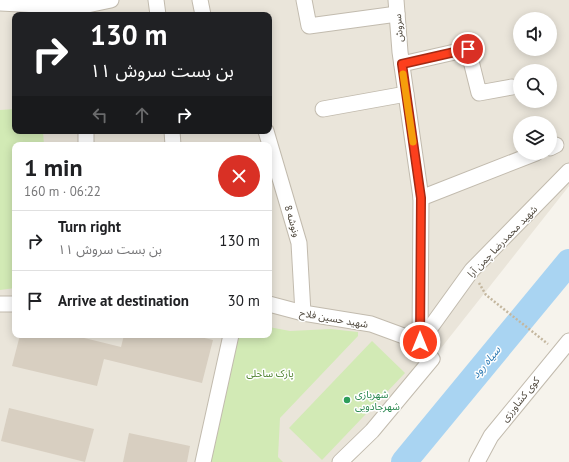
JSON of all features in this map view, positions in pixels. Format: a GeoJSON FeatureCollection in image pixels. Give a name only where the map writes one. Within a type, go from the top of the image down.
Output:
{"type":"FeatureCollection","features":[{"type":"Feature","properties":{"kind":"street"},"geometry":{"type":"LineString","coordinates":[[156,0],[158,12]]}},
{"type":"Feature","properties":{"kind":"street"},"geometry":{"type":"LineString","coordinates":[[200,0],[202,12]]}},
{"type":"Feature","properties":{"kind":"street"},"geometry":{"type":"LineString","coordinates":[[304,0],[309,26],[396,7]]}},
{"type":"Feature","properties":{"kind":"street"},"geometry":{"type":"LineString","coordinates":[[0,4],[78,11],[103,1]]}},
{"type":"Feature","properties":{"kind":"street","name":"سروش"},"geometry":{"type":"LineString","coordinates":[[396,7],[402,64],[421,198],[420,342]]}},
{"type":"Feature","properties":{"kind":"street"},"geometry":{"type":"LineString","coordinates":[[402,64],[468,49],[479,93],[512,87]]}},
{"type":"Feature","properties":{"kind":"street"},"geometry":{"type":"LineString","coordinates":[[323,109],[406,94]]}},
{"type":"Feature","properties":{"kind":"street","name":"ونوشه 8"},"geometry":{"type":"LineString","coordinates":[[272,151],[299,243],[303,313]]}},
{"type":"Feature","properties":{"kind":"street"},"geometry":{"type":"LineString","coordinates":[[421,198],[518,160]]}},
{"type":"Feature","properties":{"kind":"street","name":"شهید محمدرضا چمن آرا"},"geometry":{"type":"LineString","coordinates":[[420,342],[472,270],[569,172]]}},
{"type":"Feature","properties":{"kind":"street"},"geometry":{"type":"LineString","coordinates":[[0,304],[12,304]]}},
{"type":"Feature","properties":{"kind":"street","name":"شهید حسین فلاح"},"geometry":{"type":"LineString","coordinates":[[272,305],[303,313],[371,324],[420,342]]}},
{"type":"Feature","properties":{"kind":"street"},"geometry":{"type":"LineString","coordinates":[[203,462],[230,338]]}},
{"type":"Feature","properties":{"kind":"street","name":"کوی کشاورزی"},"geometry":{"type":"LineString","coordinates":[[477,462],[491,436],[569,341]]}},
{"type":"Feature","properties":{"kind":"street"},"geometry":{"type":"LineString","coordinates":[[340,462],[372,431],[432,359],[420,342]]}},
{"type":"Feature","properties":{"kind":"path"},"geometry":{"type":"LineString","coordinates":[[486,295],[546,343]]}},
{"type":"Feature","properties":{"kind":"shaded area"},"geometry":{"type":"Polygon","coordinates":[[[0,0],[569,0],[569,186],[351,462],[0,462],[0,0]]]}},
{"type":"Feature","properties":{"kind":"green space"},"geometry":{"type":"Polygon","coordinates":[[[12,109],[12,134],[43,134],[44,142],[12,142],[12,288],[0,290],[0,110],[12,109]]]}},
{"type":"Feature","properties":{"kind":"green space","name":"پارک ساحلی"},"geometry":{"type":"Polygon","coordinates":[[[272,328],[290,331],[331,329],[358,332],[358,336],[280,418],[278,457],[283,462],[211,462],[238,338],[272,338],[272,328]]]}},
{"type":"Feature","properties":{"kind":"green space","name":"شهربازی شهرجادویی"},"geometry":{"type":"Polygon","coordinates":[[[372,341],[405,373],[322,460],[289,428],[372,341]]]}},
{"type":"Feature","properties":{"kind":"building"},"geometry":{"type":"Polygon","coordinates":[[[19,338],[84,338],[121,347],[123,338],[205,338],[213,340],[202,383],[104,359],[97,386],[12,366],[19,338]]]}},
{"type":"Feature","properties":{"kind":"building"},"geometry":{"type":"Polygon","coordinates":[[[9,408],[94,429],[85,462],[1,441],[9,408]]]}},
{"type":"Feature","properties":{"kind":"building"},"geometry":{"type":"Polygon","coordinates":[[[129,433],[190,446],[187,462],[123,462],[129,433]]]}},
{"type":"Feature","properties":{"kind":"waterway","name":"سیاه رود"},"geometry":{"type":"LineString","coordinates":[[404,462],[569,262]]}},
{"type":"Feature","properties":{"kind":"slow traffic"},"geometry":{"type":"LineString","coordinates":[[403,74],[413,142]]}},
{"type":"Feature","properties":{"kind":"place","name":"شهربازی شهرجادویی"},"geometry":{"type":"Point","coordinates":[347,400]}},
{"type":"Feature","properties":{"kind":"route"},"geometry":{"type":"LineString","coordinates":[[420,342],[421,198],[402,64],[468,49]]}}]}
